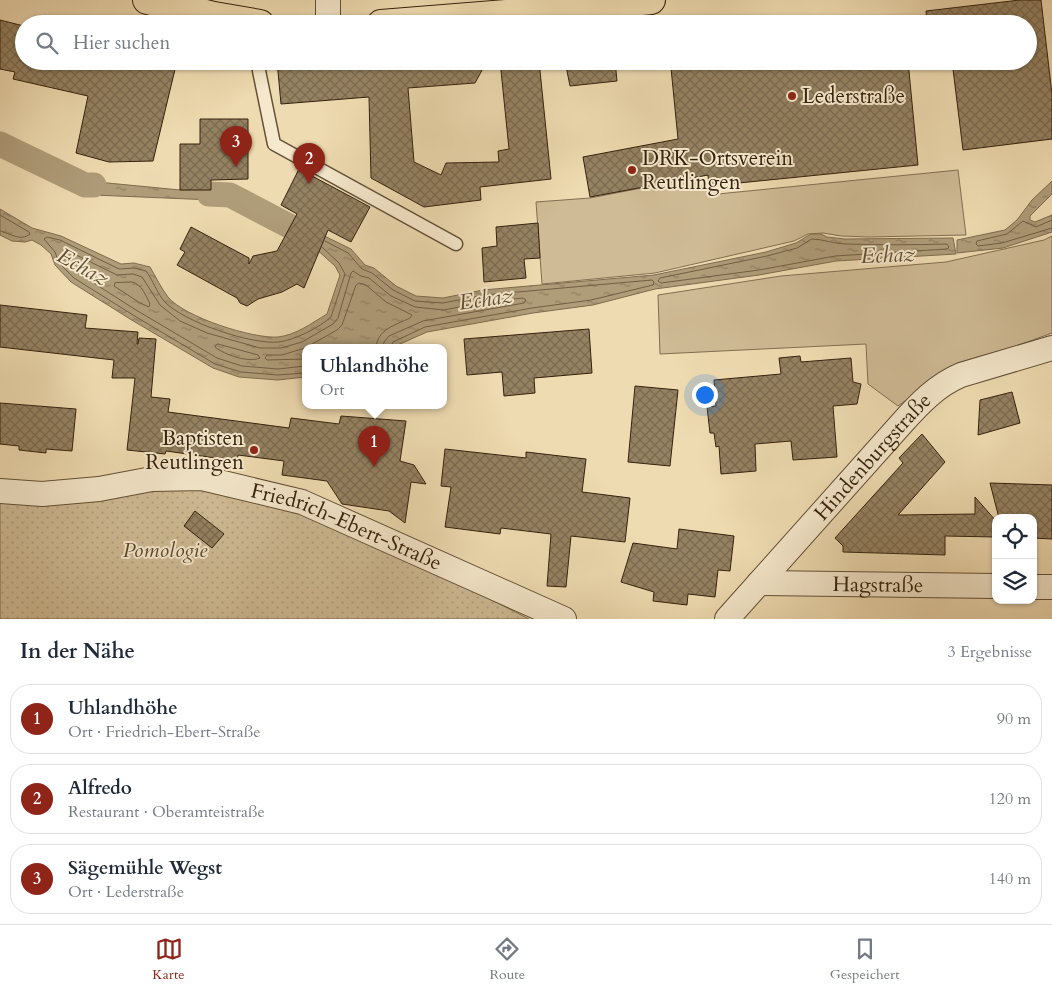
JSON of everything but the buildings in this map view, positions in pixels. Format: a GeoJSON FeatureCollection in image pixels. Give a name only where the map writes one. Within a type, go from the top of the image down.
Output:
{"type":"FeatureCollection","features":[{"type":"Feature","properties":{"kind":"main road"},"geometry":{"type":"LineString","coordinates":[[146,0],[216,15]]}},
{"type":"Feature","properties":{"kind":"main road"},"geometry":{"type":"LineString","coordinates":[[462,15],[543,6],[651,0]]}},
{"type":"Feature","properties":{"kind":"street"},"geometry":{"type":"LineString","coordinates":[[328,0],[328,15]]}},
{"type":"Feature","properties":{"kind":"street","name":"Hindenburgstraße"},"geometry":{"type":"LineString","coordinates":[[727,619],[908,417],[931,394],[951,378],[961,374],[1052,348]]}},
{"type":"Feature","properties":{"kind":"street","name":"Friedrich-Ebert-Straße"},"geometry":{"type":"LineString","coordinates":[[0,492],[42,494],[99,489],[152,479],[202,478],[302,502],[537,613],[564,619]]}},
{"type":"Feature","properties":{"kind":"street","name":"Hagstraße"},"geometry":{"type":"LineString","coordinates":[[759,583],[992,586]]}},
{"type":"Feature","properties":{"kind":"street"},"geometry":{"type":"LineString","coordinates":[[1037,587],[1052,587]]}},
{"type":"Feature","properties":{"kind":"lane"},"geometry":{"type":"LineString","coordinates":[[259,70],[274,144],[456,244]]}},
{"type":"Feature","properties":{"kind":"green space"},"geometry":{"type":"Polygon","coordinates":[[[958,170],[966,235],[868,237],[823,233],[808,234],[794,241],[655,273],[542,284],[536,202],[590,198],[688,179],[718,194],[958,170]]]}},
{"type":"Feature","properties":{"kind":"green space"},"geometry":{"type":"Polygon","coordinates":[[[1052,236],[1052,333],[1019,345],[957,363],[898,406],[868,384],[866,344],[660,354],[658,295],[781,276],[946,262],[1044,240],[1052,236]]]}},
{"type":"Feature","properties":{"kind":"green space","name":"Pomologie"},"geometry":{"type":"Polygon","coordinates":[[[152,480],[301,503],[529,619],[0,619],[0,493],[152,480]]]}},
{"type":"Feature","properties":{"kind":"water"},"geometry":{"type":"Polygon","coordinates":[[[0,139],[30,156],[55,165],[48,177],[27,169],[0,154],[0,139]]]}},
{"type":"Feature","properties":{"kind":"water"},"geometry":{"type":"Polygon","coordinates":[[[67,169],[87,181],[180,190],[228,188],[245,194],[236,209],[213,200],[93,195],[60,181],[67,169]]]}},
{"type":"Feature","properties":{"kind":"water"},"geometry":{"type":"Polygon","coordinates":[[[1052,181],[1052,194],[1030,216],[1030,220],[1035,222],[1052,215],[1052,232],[1003,248],[957,253],[957,240],[1005,230],[1017,220],[1032,200],[1052,181]]]}},
{"type":"Feature","properties":{"kind":"water"},"geometry":{"type":"Polygon","coordinates":[[[270,207],[302,225],[295,236],[263,219],[270,207]]]}},
{"type":"Feature","properties":{"kind":"water","name":"Echaz"},"geometry":{"type":"Polygon","coordinates":[[[0,209],[32,228],[61,236],[121,264],[134,263],[150,267],[168,297],[176,305],[203,319],[220,325],[267,337],[291,334],[327,314],[340,275],[335,266],[314,247],[314,231],[351,249],[365,265],[374,268],[396,286],[416,296],[443,298],[483,290],[654,275],[766,252],[796,243],[811,234],[845,239],[953,238],[956,254],[836,261],[759,275],[655,289],[593,305],[533,313],[427,332],[400,344],[302,344],[302,377],[278,380],[239,377],[213,368],[71,282],[55,265],[51,254],[41,245],[32,240],[25,242],[12,241],[0,235],[0,209]]]}},
{"type":"Feature","properties":{"kind":"waterway"},"geometry":{"type":"LineString","coordinates":[[0,144],[85,185],[94,185]]}},
{"type":"Feature","properties":{"kind":"waterway"},"geometry":{"type":"LineString","coordinates":[[209,194],[230,195],[295,229]]}},
{"type":"Feature","properties":{"kind":"place","name":"Lederstraße"},"geometry":{"type":"Point","coordinates":[792,96]}},
{"type":"Feature","properties":{"kind":"place","name":"Sägemühle Wegst"},"geometry":{"type":"Point","coordinates":[236,167]}},
{"type":"Feature","properties":{"kind":"place","name":"DRK-Ortsverein Reutlingen"},"geometry":{"type":"Point","coordinates":[632,170]}},
{"type":"Feature","properties":{"kind":"place","name":"Alfredo"},"geometry":{"type":"Point","coordinates":[309,184]}},
{"type":"Feature","properties":{"kind":"place","name":"Baptisten Reutlingen"},"geometry":{"type":"Point","coordinates":[254,450]}},
{"type":"Feature","properties":{"kind":"place","name":"Uhlandhöhe"},"geometry":{"type":"Point","coordinates":[374,467]}}]}
